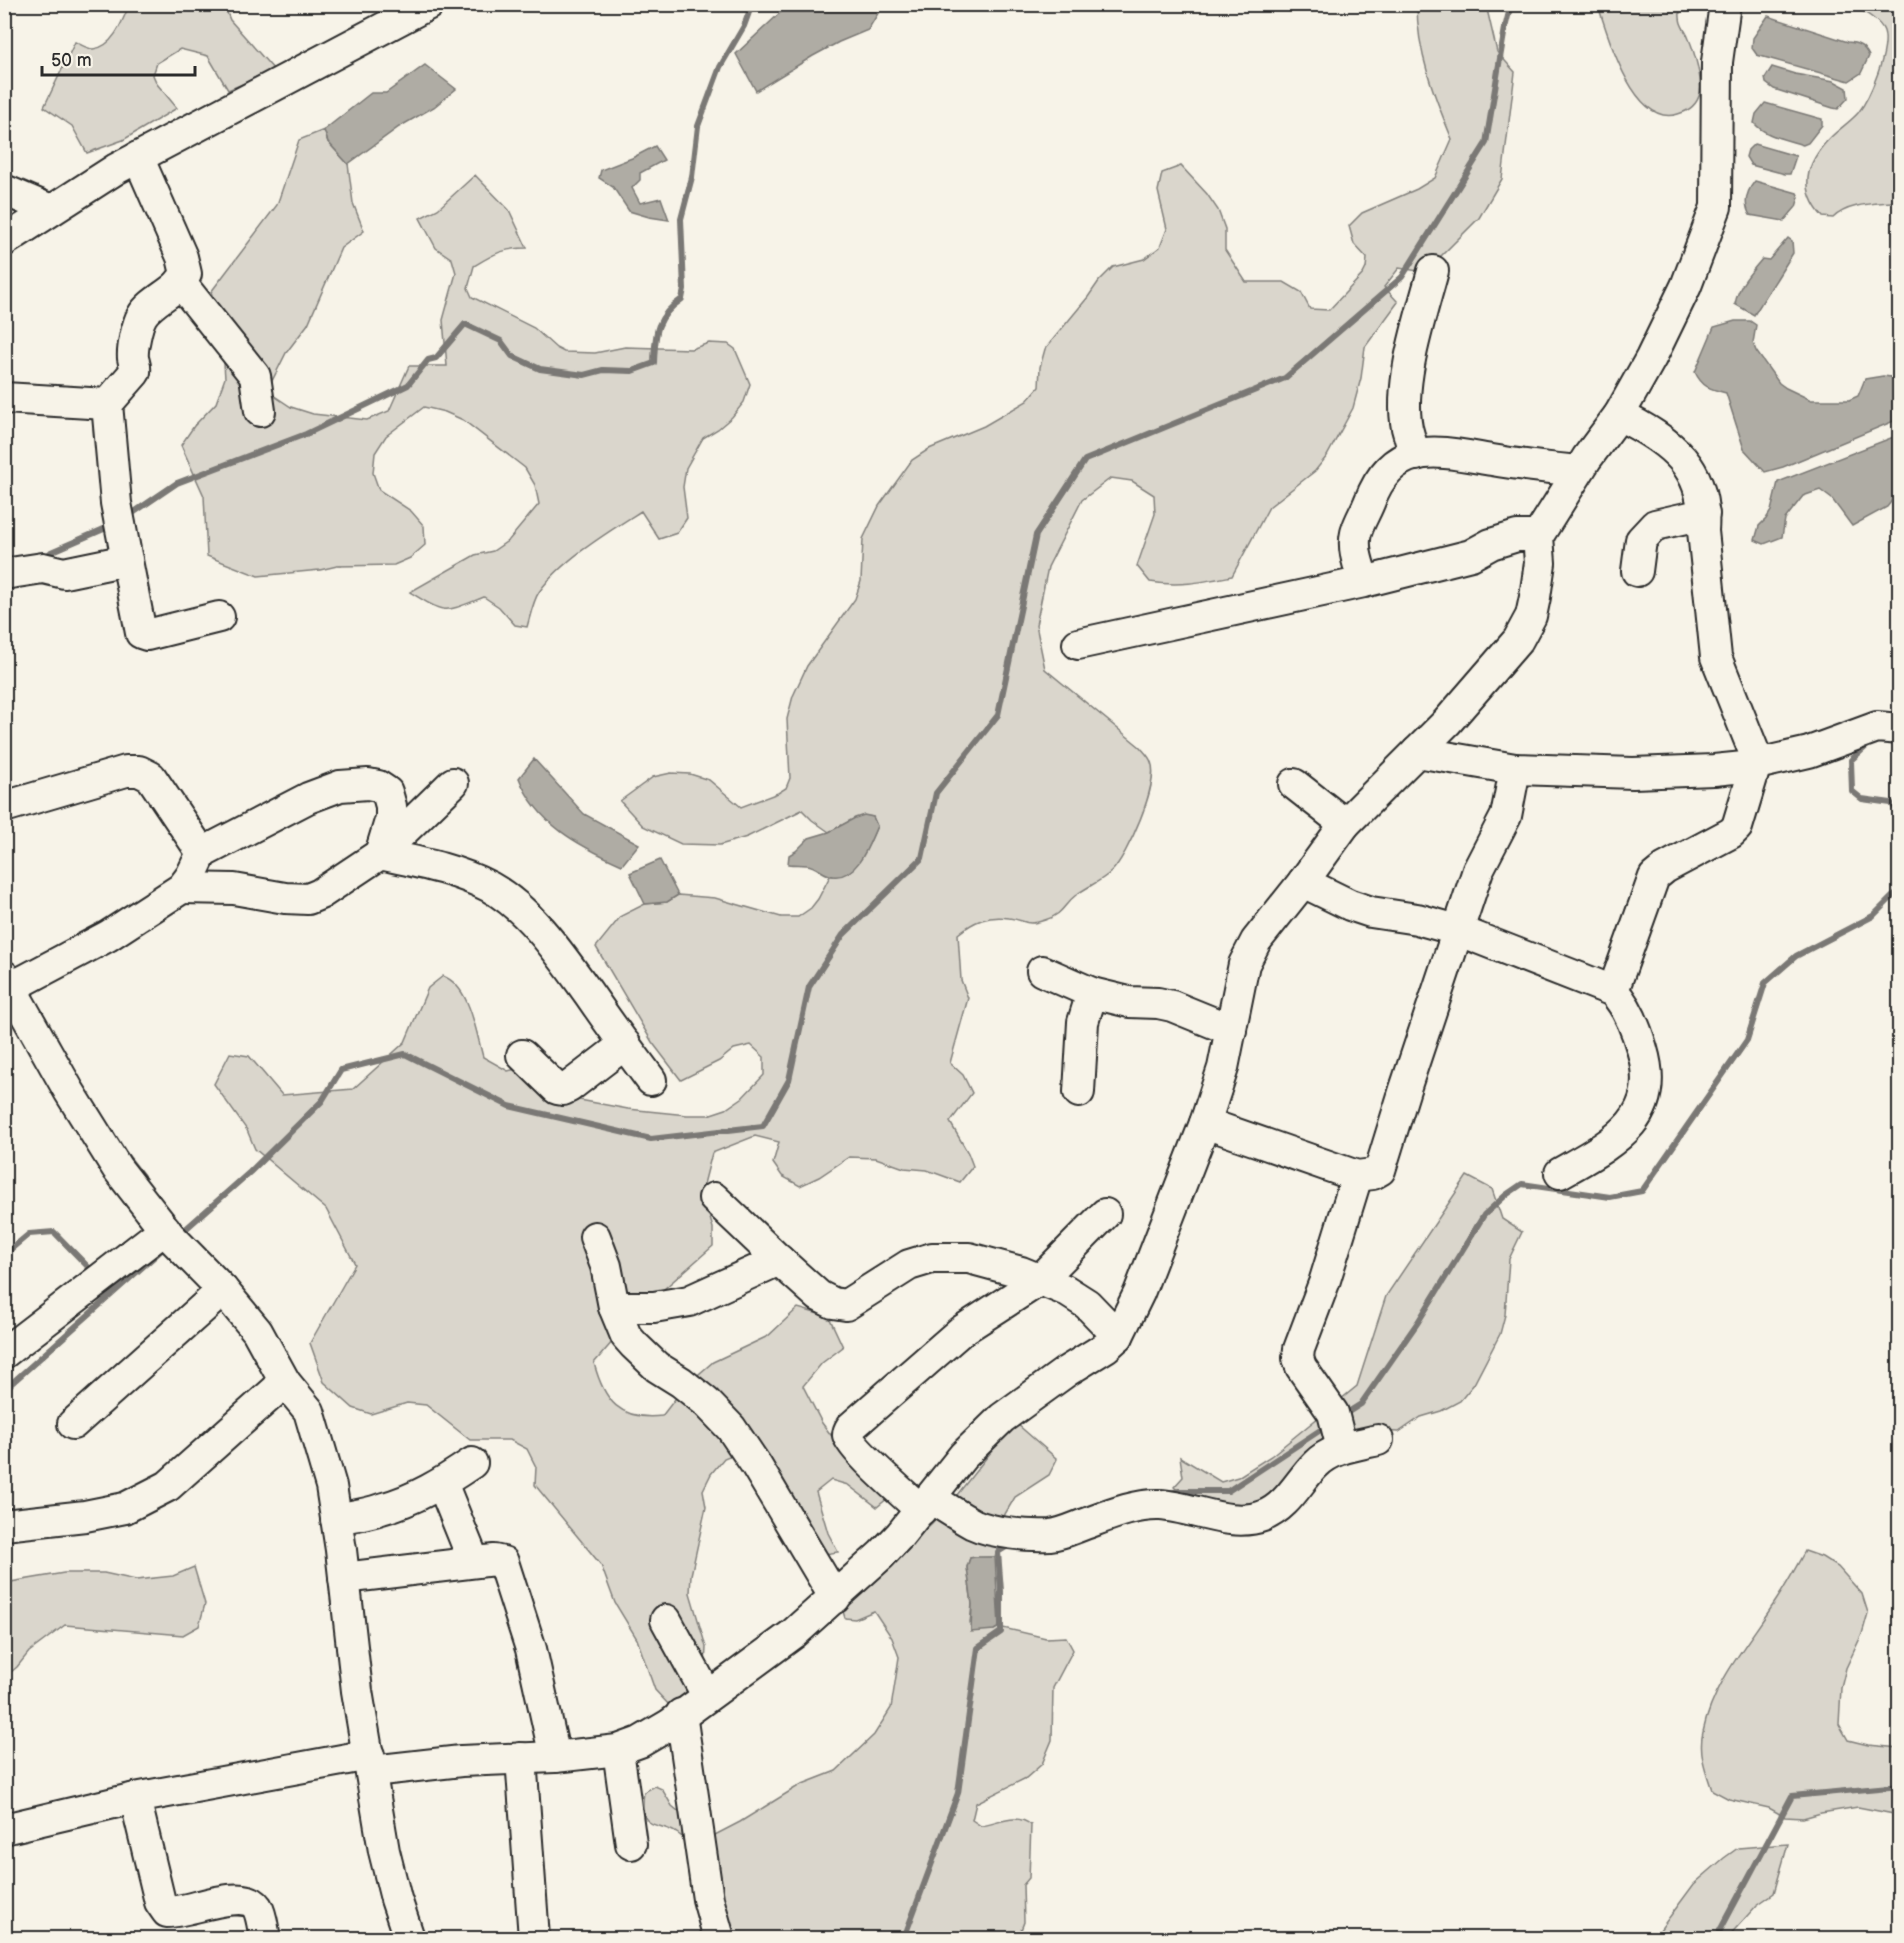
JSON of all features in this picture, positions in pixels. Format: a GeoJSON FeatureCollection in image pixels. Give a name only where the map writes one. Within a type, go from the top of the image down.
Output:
{"type":"FeatureCollection","features":[{"type":"Feature","properties":{"kind":"street"},"geometry":{"type":"LineString","coordinates":[[4,1829],[135,1798],[370,1763],[555,1757],[618,1750],[640,1742],[669,1725],[793,1634],[881,1555],[963,1456],[1002,1419],[1067,1371],[1106,1347],[1118,1335],[1139,1293],[1205,1123],[1223,1068],[1244,964],[1256,941],[1345,824],[1448,722],[1500,663],[1522,632],[1531,616],[1535,597],[1540,563],[1538,536],[1578,471],[1619,415],[1651,358],[1686,286],[1716,207],[1717,62],[1725,4]]}},
{"type":"Feature","properties":{"kind":"street"},"geometry":{"type":"LineString","coordinates":[[4,241],[138,157],[410,9]]}},
{"type":"Feature","properties":{"kind":"street"},"geometry":{"type":"LineString","coordinates":[[138,157],[184,263],[186,274],[180,282],[145,310],[140,319],[133,355],[135,372],[107,404],[117,503],[125,552],[142,634],[219,617]]}},
{"type":"Feature","properties":{"kind":"street"},"geometry":{"type":"LineString","coordinates":[[4,190],[51,210]]}},
{"type":"Feature","properties":{"kind":"street"},"geometry":{"type":"LineString","coordinates":[[1416,455],[1407,428],[1406,389],[1418,328],[1433,271]]}},
{"type":"Feature","properties":{"kind":"street"},"geometry":{"type":"LineString","coordinates":[[180,282],[255,376],[260,411]]}},
{"type":"Feature","properties":{"kind":"street"},"geometry":{"type":"LineString","coordinates":[[4,398],[107,404]]}},
{"type":"Feature","properties":{"kind":"street"},"geometry":{"type":"LineString","coordinates":[[1613,992],[1654,877],[1665,868],[1731,833],[1737,826],[1757,764],[1716,657],[1703,531],[1704,514],[1694,475],[1677,452],[1652,432],[1619,415]]}},
{"type":"Feature","properties":{"kind":"street"},"geometry":{"type":"LineString","coordinates":[[1364,582],[1355,550],[1356,531],[1374,489],[1398,463],[1416,455],[1439,451],[1578,471]]}},
{"type":"Feature","properties":{"kind":"street"},"geometry":{"type":"LineString","coordinates":[[1637,571],[1641,540],[1655,525],[1704,514]]}},
{"type":"Feature","properties":{"kind":"street"},"geometry":{"type":"LineString","coordinates":[[1078,644],[1364,582],[1471,555],[1491,544],[1517,536],[1538,536]]}},
{"type":"Feature","properties":{"kind":"street"},"geometry":{"type":"LineString","coordinates":[[4,574],[44,568],[64,573],[125,552]]}},
{"type":"Feature","properties":{"kind":"street"},"geometry":{"type":"LineString","coordinates":[[1417,752],[1515,769],[1632,773],[1714,770],[1757,764],[1809,752],[1891,728]]}},
{"type":"Feature","properties":{"kind":"street"},"geometry":{"type":"LineString","coordinates":[[1205,1123],[1357,1176],[1373,1174],[1380,1170],[1478,870],[1506,816],[1515,769]]}},
{"type":"Feature","properties":{"kind":"street"},"geometry":{"type":"LineString","coordinates":[[4,807],[126,771],[139,771],[151,777],[202,853]]}},
{"type":"Feature","properties":{"kind":"street"},"geometry":{"type":"LineString","coordinates":[[182,888],[234,889],[285,898],[308,899],[320,894],[380,854],[453,783]]}},
{"type":"Feature","properties":{"kind":"street"},"geometry":{"type":"LineString","coordinates":[[380,854],[391,818],[390,798],[384,788],[368,784],[340,786],[308,798],[202,853],[182,888],[108,936],[10,981],[69,1091],[117,1168],[171,1236],[223,1290],[257,1331],[285,1382],[309,1411],[331,1486],[357,1691],[384,1851],[409,1938]]}},
{"type":"Feature","properties":{"kind":"street"},"geometry":{"type":"LineString","coordinates":[[1294,784],[1345,824]]}},
{"type":"Feature","properties":{"kind":"street"},"geometry":{"type":"LineString","coordinates":[[380,854],[419,862],[468,878],[508,899],[554,946],[651,1080]]}},
{"type":"Feature","properties":{"kind":"street"},"geometry":{"type":"LineString","coordinates":[[1303,882],[1361,909],[1417,919],[1457,930],[1613,992],[1627,1009],[1646,1061],[1647,1088],[1644,1104],[1632,1125],[1620,1137],[1560,1173]]}},
{"type":"Feature","properties":{"kind":"street"},"geometry":{"type":"LineString","coordinates":[[1042,971],[1092,993],[1129,1002],[1172,1006],[1231,1030]]}},
{"type":"Feature","properties":{"kind":"street"},"geometry":{"type":"LineString","coordinates":[[1080,1092],[1083,1022],[1092,993]]}},
{"type":"Feature","properties":{"kind":"street"},"geometry":{"type":"LineString","coordinates":[[522,1055],[556,1089],[563,1090],[625,1044]]}},
{"type":"Feature","properties":{"kind":"street"},"geometry":{"type":"LineString","coordinates":[[1357,1176],[1324,1283],[1299,1349],[1298,1358],[1338,1430],[1378,1440]]}},
{"type":"Feature","properties":{"kind":"street"},"geometry":{"type":"LineString","coordinates":[[714,1198],[819,1296],[832,1303],[846,1305],[909,1265],[932,1258],[969,1258],[1021,1272],[1065,1290],[1087,1304],[1118,1335]]}},
{"type":"Feature","properties":{"kind":"street"},"geometry":{"type":"LineString","coordinates":[[1105,1214],[1040,1280],[961,1331],[851,1427],[848,1432],[849,1438],[875,1468],[925,1504],[974,1524],[994,1531],[1050,1535],[1129,1510],[1157,1505],[1242,1519],[1263,1516],[1281,1505],[1325,1456],[1338,1430]]}},
{"type":"Feature","properties":{"kind":"street"},"geometry":{"type":"LineString","coordinates":[[4,1353],[101,1279],[171,1236]]}},
{"type":"Feature","properties":{"kind":"street"},"geometry":{"type":"LineString","coordinates":[[595,1237],[606,1266],[614,1307],[626,1335],[657,1367],[706,1402],[731,1428],[756,1465],[835,1598]]}},
{"type":"Feature","properties":{"kind":"street"},"geometry":{"type":"LineString","coordinates":[[614,1307],[654,1307],[689,1301],[779,1260]]}},
{"type":"Feature","properties":{"kind":"street"},"geometry":{"type":"LineString","coordinates":[[73,1424],[223,1290]]}},
{"type":"Feature","properties":{"kind":"street"},"geometry":{"type":"LineString","coordinates":[[4,1525],[96,1515],[125,1508],[168,1486],[285,1382]]}},
{"type":"Feature","properties":{"kind":"street"},"geometry":{"type":"LineString","coordinates":[[336,1519],[382,1509],[409,1500],[442,1483],[472,1463]]}},
{"type":"Feature","properties":{"kind":"street"},"geometry":{"type":"LineString","coordinates":[[442,1483],[474,1562]]}},
{"type":"Feature","properties":{"kind":"street"},"geometry":{"type":"LineString","coordinates":[[344,1578],[474,1562],[499,1560],[505,1565],[531,1649],[555,1757]]}},
{"type":"Feature","properties":{"kind":"street"},"geometry":{"type":"LineString","coordinates":[[666,1620],[707,1695]]}},
{"type":"Feature","properties":{"kind":"street"},"geometry":{"type":"LineString","coordinates":[[681,1714],[708,1899],[718,1938]]}},
{"type":"Feature","properties":{"kind":"street"},"geometry":{"type":"LineString","coordinates":[[618,1750],[631,1844]]}},
{"type":"Feature","properties":{"kind":"street"},"geometry":{"type":"LineString","coordinates":[[521,1758],[534,1938]]}},
{"type":"Feature","properties":{"kind":"street"},"geometry":{"type":"LineString","coordinates":[[135,1798],[160,1902],[167,1912],[177,1912],[237,1899],[250,1902],[257,1907],[265,1938]]}},
{"type":"Feature","properties":{"kind":"shaded area"},"geometry":{"type":"Polygon","coordinates":[[[793,4],[883,5],[868,30],[813,56],[756,91],[736,54],[782,11],[793,4]]]}},
{"type":"Feature","properties":{"kind":"shaded area"},"geometry":{"type":"Polygon","coordinates":[[[129,5],[224,5],[230,20],[275,71],[228,90],[208,56],[180,49],[157,63],[153,75],[157,84],[177,108],[123,140],[87,153],[72,126],[44,107],[75,42],[93,49],[106,44],[112,39],[129,5]]]}},
{"type":"Feature","properties":{"kind":"shaded area"},"geometry":{"type":"Polygon","coordinates":[[[1417,5],[1486,5],[1497,52],[1515,72],[1502,179],[1479,218],[1425,272],[1399,268],[1384,287],[1398,302],[1365,347],[1361,378],[1353,408],[1327,456],[1315,471],[1269,507],[1232,576],[1181,584],[1150,582],[1137,566],[1155,514],[1154,495],[1132,481],[1111,478],[1082,500],[1048,567],[1036,625],[1045,669],[1140,747],[1150,760],[1153,772],[1147,802],[1133,836],[1118,864],[1111,872],[1076,895],[1051,918],[1029,923],[1001,917],[988,918],[976,922],[958,934],[961,980],[968,998],[950,1063],[963,1075],[972,1093],[950,1122],[973,1166],[960,1182],[927,1170],[904,1168],[876,1158],[849,1157],[819,1177],[800,1186],[782,1176],[773,1163],[779,1142],[755,1136],[712,1153],[702,1192],[713,1228],[713,1246],[639,1311],[594,1363],[603,1388],[616,1406],[635,1415],[662,1416],[685,1386],[713,1362],[768,1336],[798,1308],[829,1317],[843,1347],[822,1363],[803,1386],[822,1423],[842,1450],[888,1498],[877,1507],[848,1485],[831,1480],[816,1492],[828,1533],[838,1552],[825,1554],[749,1448],[724,1458],[711,1474],[703,1490],[706,1507],[691,1575],[690,1593],[706,1647],[705,1666],[687,1700],[669,1705],[655,1690],[637,1639],[615,1603],[601,1565],[535,1485],[536,1467],[527,1449],[510,1440],[470,1440],[426,1405],[407,1403],[371,1414],[353,1408],[324,1382],[310,1343],[355,1264],[326,1209],[255,1149],[247,1130],[214,1084],[230,1053],[249,1056],[282,1095],[353,1089],[405,1042],[428,988],[443,976],[460,989],[466,999],[483,1057],[508,1071],[520,1068],[569,1098],[628,1109],[708,1115],[726,1109],[742,1098],[764,1075],[764,1057],[751,1045],[734,1049],[719,1061],[681,1080],[652,1042],[596,947],[621,916],[645,904],[667,902],[678,895],[715,898],[781,917],[798,917],[811,908],[830,876],[840,875],[855,866],[877,826],[873,817],[867,816],[850,821],[829,832],[802,810],[747,837],[720,845],[681,844],[643,826],[620,801],[653,777],[671,773],[690,774],[709,780],[741,807],[786,788],[790,778],[787,719],[793,696],[807,666],[855,599],[861,581],[863,539],[879,506],[912,460],[929,449],[984,426],[1027,401],[1039,387],[1040,367],[1045,349],[1099,281],[1113,267],[1144,259],[1160,247],[1167,229],[1158,191],[1162,173],[1181,166],[1207,194],[1218,210],[1225,229],[1225,250],[1246,282],[1284,282],[1301,292],[1310,309],[1329,310],[1366,268],[1367,258],[1354,244],[1349,226],[1362,213],[1417,189],[1435,178],[1452,139],[1423,57],[1417,5]]]}},
{"type":"Feature","properties":{"kind":"shaded area"},"geometry":{"type":"Polygon","coordinates":[[[1598,5],[1680,5],[1680,21],[1698,66],[1701,88],[1699,97],[1692,107],[1678,114],[1662,115],[1648,107],[1636,94],[1616,56],[1598,5]]]}},
{"type":"Feature","properties":{"kind":"shaded area"},"geometry":{"type":"Polygon","coordinates":[[[1852,5],[1899,5],[1899,201],[1855,206],[1833,218],[1823,217],[1810,196],[1808,176],[1811,166],[1822,146],[1863,106],[1878,74],[1884,50],[1885,39],[1882,27],[1852,5]]]}},
{"type":"Feature","properties":{"kind":"shaded area"},"geometry":{"type":"Polygon","coordinates":[[[1768,16],[1861,46],[1869,56],[1861,73],[1849,81],[1757,55],[1752,48],[1753,38],[1768,16]]]}},
{"type":"Feature","properties":{"kind":"shaded area"},"geometry":{"type":"Polygon","coordinates":[[[425,65],[456,89],[434,107],[399,127],[348,164],[328,142],[324,130],[371,93],[386,93],[425,65]]]}},
{"type":"Feature","properties":{"kind":"shaded area"},"geometry":{"type":"Polygon","coordinates":[[[1772,67],[1834,81],[1847,88],[1848,98],[1838,109],[1774,89],[1766,83],[1765,78],[1772,67]]]}},
{"type":"Feature","properties":{"kind":"shaded area"},"geometry":{"type":"Polygon","coordinates":[[[1765,103],[1822,119],[1822,125],[1808,143],[1803,145],[1764,132],[1754,123],[1756,114],[1765,103]]]}},
{"type":"Feature","properties":{"kind":"shaded area"},"geometry":{"type":"Polygon","coordinates":[[[324,130],[328,142],[348,164],[353,203],[364,231],[341,248],[308,324],[286,353],[267,391],[291,407],[313,414],[367,420],[389,411],[409,366],[447,366],[443,320],[456,273],[452,259],[436,248],[420,218],[438,209],[475,175],[509,210],[527,248],[499,252],[474,266],[468,288],[472,297],[534,328],[556,348],[564,352],[595,353],[625,347],[691,349],[709,343],[728,344],[735,349],[750,384],[744,402],[732,417],[703,438],[686,468],[683,487],[687,518],[677,533],[659,539],[641,511],[586,547],[549,580],[533,604],[527,627],[515,625],[499,607],[484,597],[452,609],[446,609],[431,605],[410,592],[475,555],[493,551],[509,540],[539,504],[535,485],[525,468],[463,420],[445,412],[424,407],[386,436],[375,453],[373,473],[379,490],[411,511],[424,526],[425,545],[410,558],[394,565],[337,566],[320,570],[258,576],[207,556],[204,496],[181,445],[194,426],[216,403],[225,378],[221,321],[211,292],[277,205],[299,140],[324,130]]]}},
{"type":"Feature","properties":{"kind":"shaded area"},"geometry":{"type":"Polygon","coordinates":[[[1754,144],[1796,156],[1790,174],[1751,165],[1746,157],[1748,150],[1754,144]]]}},
{"type":"Feature","properties":{"kind":"shaded area"},"geometry":{"type":"Polygon","coordinates":[[[655,146],[664,160],[640,173],[640,180],[632,188],[640,203],[661,198],[669,220],[629,211],[613,187],[599,178],[601,170],[655,146]]]}},
{"type":"Feature","properties":{"kind":"shaded area"},"geometry":{"type":"Polygon","coordinates":[[[1755,181],[1797,193],[1799,197],[1796,207],[1784,221],[1750,215],[1747,198],[1749,189],[1755,181]]]}},
{"type":"Feature","properties":{"kind":"shaded area"},"geometry":{"type":"Polygon","coordinates":[[[1788,238],[1792,241],[1793,253],[1754,315],[1735,304],[1739,291],[1749,275],[1762,259],[1769,260],[1788,238]]]}},
{"type":"Feature","properties":{"kind":"shaded area"},"geometry":{"type":"Polygon","coordinates":[[[1735,321],[1750,321],[1756,325],[1753,343],[1756,351],[1779,383],[1811,400],[1849,400],[1858,396],[1865,379],[1883,376],[1899,378],[1899,403],[1894,421],[1783,467],[1765,472],[1744,449],[1726,393],[1707,387],[1695,372],[1714,327],[1735,321]]]}},
{"type":"Feature","properties":{"kind":"shaded area"},"geometry":{"type":"Polygon","coordinates":[[[1896,436],[1900,460],[1898,493],[1887,507],[1852,526],[1832,499],[1820,490],[1803,496],[1785,519],[1782,537],[1764,544],[1755,540],[1759,526],[1771,511],[1778,482],[1896,436]]]}},
{"type":"Feature","properties":{"kind":"shaded area"},"geometry":{"type":"Polygon","coordinates":[[[534,759],[584,814],[639,844],[622,865],[590,850],[561,832],[537,808],[519,778],[534,759]]]}},
{"type":"Feature","properties":{"kind":"shaded area"},"geometry":{"type":"Polygon","coordinates":[[[864,815],[873,817],[877,826],[866,851],[849,872],[833,876],[811,866],[788,864],[789,855],[809,838],[829,832],[864,815]]]}},
{"type":"Feature","properties":{"kind":"shaded area"},"geometry":{"type":"Polygon","coordinates":[[[660,860],[678,895],[667,902],[645,904],[630,873],[660,860]]]}},
{"type":"Feature","properties":{"kind":"shaded area"},"geometry":{"type":"Polygon","coordinates":[[[1467,1176],[1492,1189],[1502,1219],[1522,1232],[1509,1259],[1505,1315],[1500,1334],[1474,1384],[1460,1401],[1441,1411],[1421,1417],[1399,1432],[1376,1431],[1268,1500],[1228,1508],[1198,1508],[1174,1487],[1183,1477],[1180,1457],[1221,1482],[1238,1477],[1271,1456],[1357,1386],[1386,1296],[1467,1176]]]}},
{"type":"Feature","properties":{"kind":"shaded area"},"geometry":{"type":"Polygon","coordinates":[[[1017,1424],[1057,1459],[1049,1475],[1015,1497],[1005,1514],[995,1557],[970,1558],[967,1567],[972,1604],[970,1623],[994,1630],[999,1627],[1046,1638],[1066,1637],[1073,1650],[1053,1688],[1052,1740],[1042,1764],[1026,1778],[976,1803],[972,1820],[981,1826],[1013,1819],[1025,1821],[1031,1825],[1029,1878],[1023,1885],[1024,1922],[1018,1938],[763,1938],[754,1934],[724,1932],[681,1836],[647,1821],[643,1806],[644,1792],[655,1786],[662,1789],[672,1806],[706,1834],[715,1835],[800,1785],[836,1771],[874,1735],[891,1708],[899,1657],[892,1638],[874,1611],[855,1619],[845,1618],[842,1608],[932,1523],[1009,1429],[1017,1424]]]}},
{"type":"Feature","properties":{"kind":"shaded area"},"geometry":{"type":"Polygon","coordinates":[[[1805,1551],[1822,1557],[1838,1567],[1862,1594],[1868,1613],[1862,1634],[1846,1668],[1841,1688],[1839,1724],[1848,1740],[1868,1745],[1899,1748],[1899,1815],[1858,1807],[1803,1818],[1785,1817],[1769,1808],[1729,1799],[1712,1790],[1701,1747],[1703,1732],[1715,1696],[1805,1551]]]}},
{"type":"Feature","properties":{"kind":"shaded area"},"geometry":{"type":"Polygon","coordinates":[[[995,1557],[999,1627],[994,1630],[971,1632],[972,1604],[967,1567],[970,1558],[995,1557]]]}},
{"type":"Feature","properties":{"kind":"shaded area"},"geometry":{"type":"Polygon","coordinates":[[[194,1567],[205,1604],[199,1626],[183,1635],[65,1625],[29,1652],[5,1677],[5,1583],[64,1573],[104,1573],[136,1580],[173,1576],[194,1567]]]}},
{"type":"Feature","properties":{"kind":"shaded area"},"geometry":{"type":"Polygon","coordinates":[[[1788,1844],[1774,1893],[1757,1905],[1727,1938],[1654,1938],[1694,1884],[1738,1848],[1788,1844]]]}},
{"type":"Feature","properties":{"kind":"waterway"},"geometry":{"type":"LineString","coordinates":[[127,517],[177,483],[306,434],[408,385],[428,360],[436,358],[465,324],[501,341],[512,356],[540,369],[584,375],[603,370],[632,371],[654,363],[656,334],[659,326],[667,312],[682,299],[684,289],[681,219],[692,177],[698,126],[720,67],[744,26],[752,4]]}},
{"type":"Feature","properties":{"kind":"waterway"},"geometry":{"type":"LineString","coordinates":[[180,1234],[250,1172],[322,1101],[341,1070],[405,1054],[509,1106],[651,1139],[763,1126],[789,1080],[809,987],[843,935],[922,858],[936,793],[998,715],[1036,535],[1085,460],[1285,378],[1402,277],[1486,143],[1511,4]]}},
{"type":"Feature","properties":{"kind":"waterway"},"geometry":{"type":"LineString","coordinates":[[44,559],[51,552],[113,525]]}},
{"type":"Feature","properties":{"kind":"waterway"},"geometry":{"type":"LineString","coordinates":[[1342,1416],[1361,1404],[1418,1322],[1484,1215],[1522,1184],[1610,1197],[1642,1191],[1747,1040],[1765,983],[1796,956],[1873,916],[1897,892],[1899,813],[1891,803],[1862,799],[1852,791],[1851,760],[1871,742]]}},
{"type":"Feature","properties":{"kind":"waterway"},"geometry":{"type":"LineString","coordinates":[[4,952],[11,968]]}},
{"type":"Feature","properties":{"kind":"waterway"},"geometry":{"type":"LineString","coordinates":[[124,1153],[142,1176]]}},
{"type":"Feature","properties":{"kind":"waterway"},"geometry":{"type":"LineString","coordinates":[[4,1249],[11,1249],[29,1234],[54,1232],[94,1273]]}},
{"type":"Feature","properties":{"kind":"waterway"},"geometry":{"type":"LineString","coordinates":[[4,1390],[165,1247]]}},
{"type":"Feature","properties":{"kind":"waterway"},"geometry":{"type":"LineString","coordinates":[[1169,1493],[1228,1491],[1328,1425]]}},
{"type":"Feature","properties":{"kind":"waterway"},"geometry":{"type":"LineString","coordinates":[[904,1938],[958,1793],[978,1648],[1001,1632],[998,1552],[1011,1544]]}},
{"type":"Feature","properties":{"kind":"waterway"},"geometry":{"type":"LineString","coordinates":[[1716,1938],[1792,1796],[1900,1786]]}}]}
